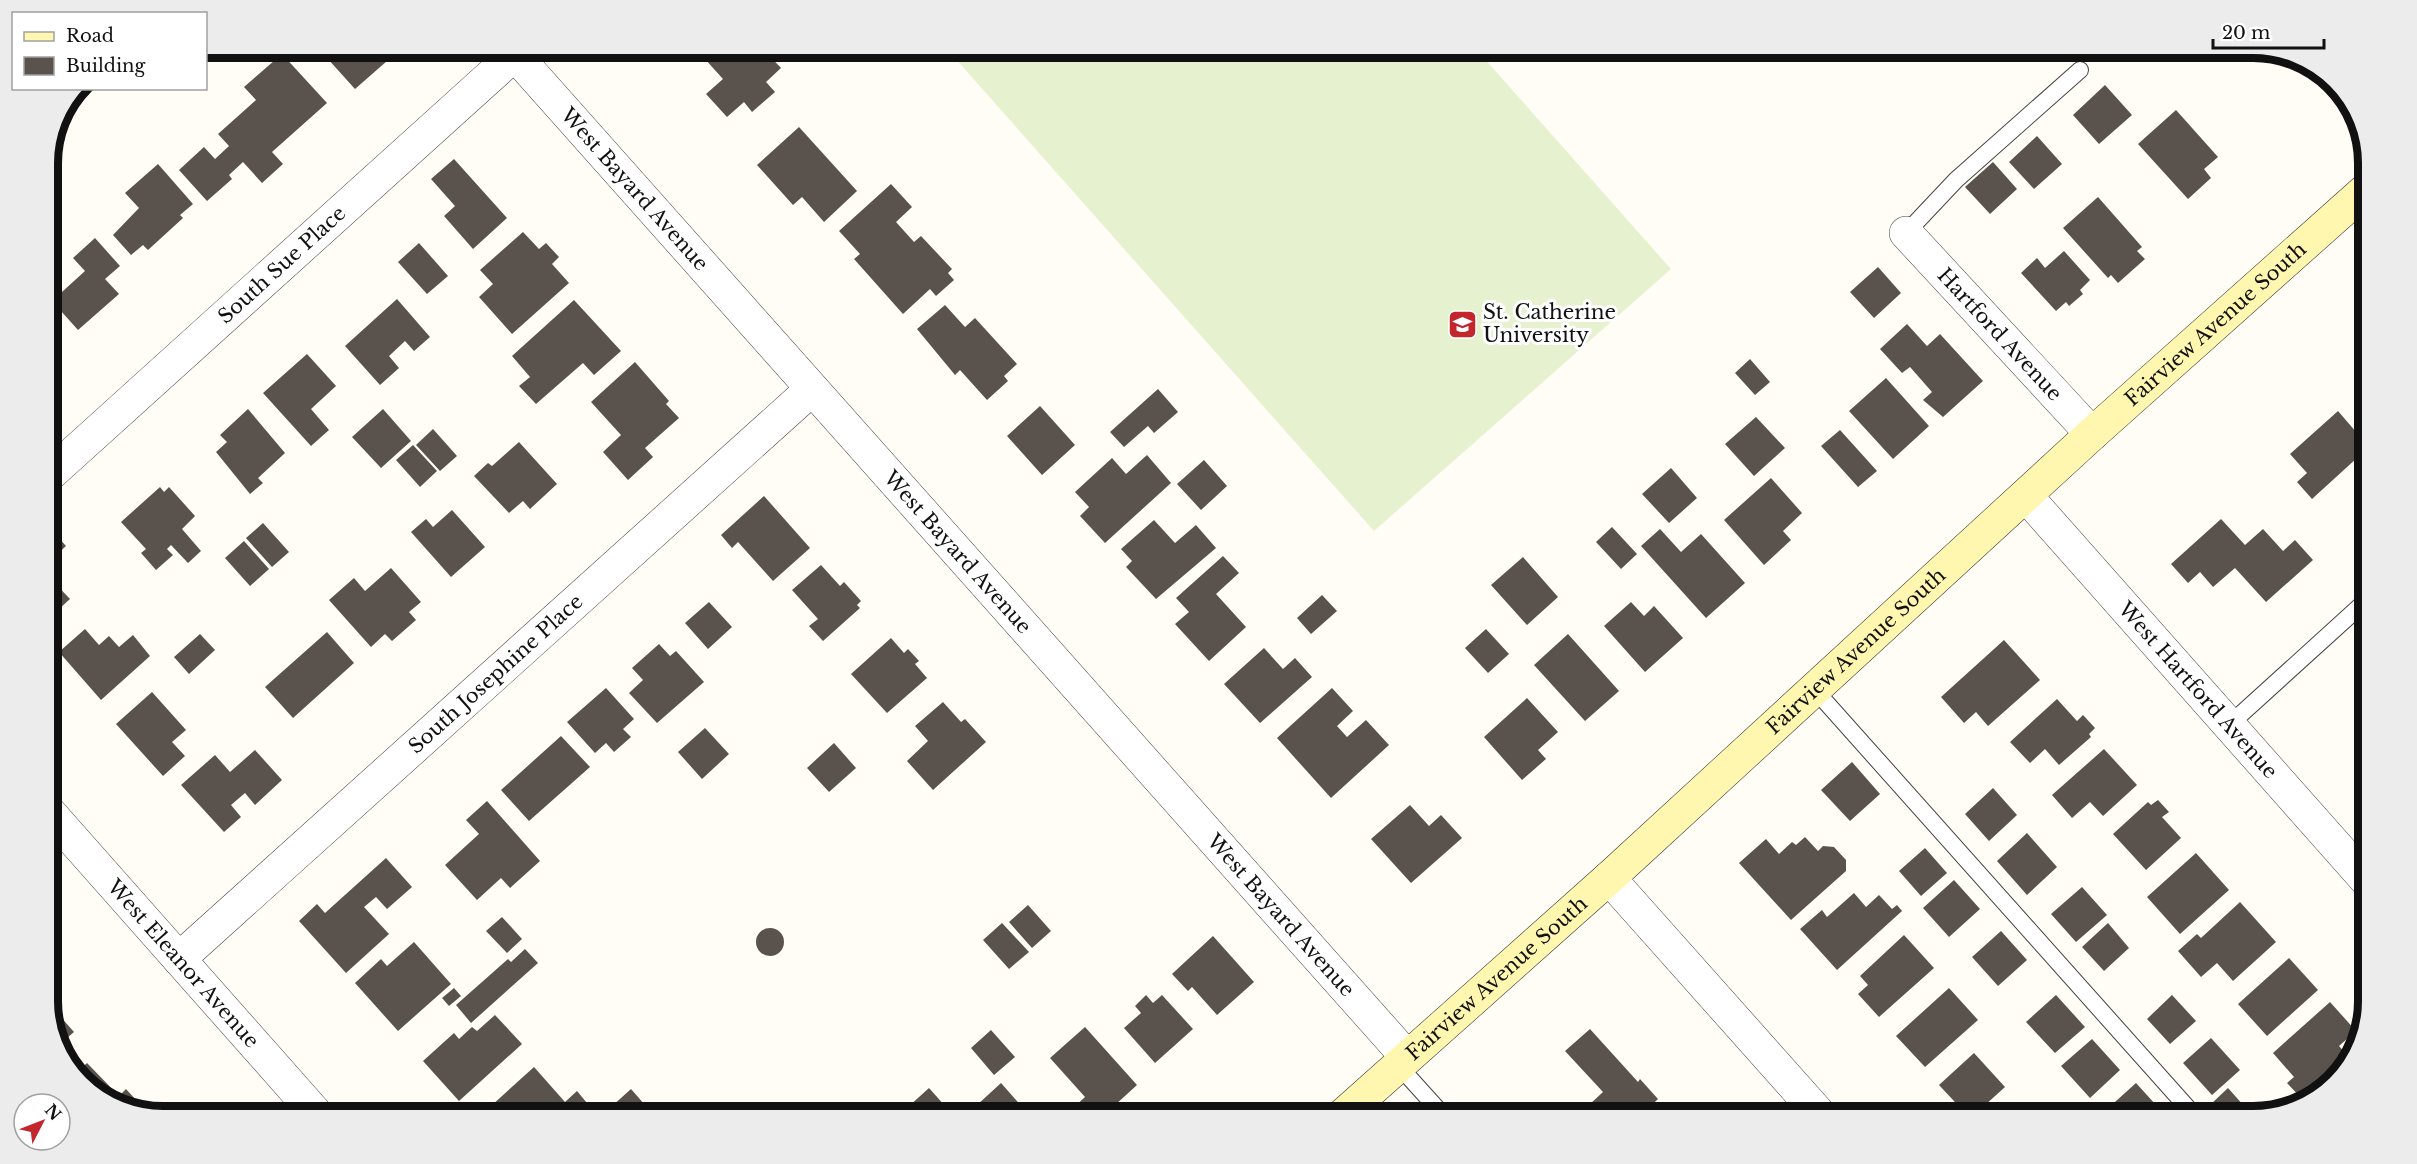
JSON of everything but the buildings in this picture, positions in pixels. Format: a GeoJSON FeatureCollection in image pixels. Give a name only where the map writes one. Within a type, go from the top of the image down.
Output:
{"type":"FeatureCollection","features":[{"type":"Feature","properties":{"kind":"street","name":"South Sue Place"},"geometry":{"type":"LineString","coordinates":[[59,466],[504,58]]}},
{"type":"Feature","properties":{"kind":"street","name":"West Bayard Avenue"},"geometry":{"type":"LineString","coordinates":[[518,58],[1403,1061]]}},
{"type":"Feature","properties":{"kind":"street","name":"Fairview Avenue South"},"geometry":{"type":"LineString","coordinates":[[1353,1106],[1815,690],[2027,497],[2092,434],[2358,197]]}},
{"type":"Feature","properties":{"kind":"street","name":"Hartford Avenue"},"geometry":{"type":"LineString","coordinates":[[1906,233],[2092,434]]}},
{"type":"Feature","properties":{"kind":"street","name":"South Josephine Place"},"geometry":{"type":"LineString","coordinates":[[179,959],[812,389]]}},
{"type":"Feature","properties":{"kind":"street","name":"West Hartford Avenue"},"geometry":{"type":"LineString","coordinates":[[2027,497],[2358,871]]}},
{"type":"Feature","properties":{"kind":"street","name":"West Eleanor Avenue"},"geometry":{"type":"LineString","coordinates":[[59,823],[309,1106]]}},
{"type":"Feature","properties":{"kind":"street"},"geometry":{"type":"LineString","coordinates":[[1608,878],[1812,1106]]}},
{"type":"Feature","properties":{"kind":"lane"},"geometry":{"type":"LineString","coordinates":[[1906,233],[1956,180],[2080,70]]}},
{"type":"Feature","properties":{"kind":"lane"},"geometry":{"type":"LineString","coordinates":[[2229,725],[2358,608]]}},
{"type":"Feature","properties":{"kind":"lane"},"geometry":{"type":"LineString","coordinates":[[1815,690],[2187,1106]]}},
{"type":"Feature","properties":{"kind":"lane"},"geometry":{"type":"LineString","coordinates":[[1403,1061],[1437,1106]]}},
{"type":"Feature","properties":{"kind":"green space"},"geometry":{"type":"Polygon","coordinates":[[[955,58],[1484,58],[1671,269],[1374,531],[955,58]]]}},
{"type":"Feature","properties":{"kind":"place","name":"St. Catherine University"},"geometry":{"type":"Point","coordinates":[1462,324]}}]}
